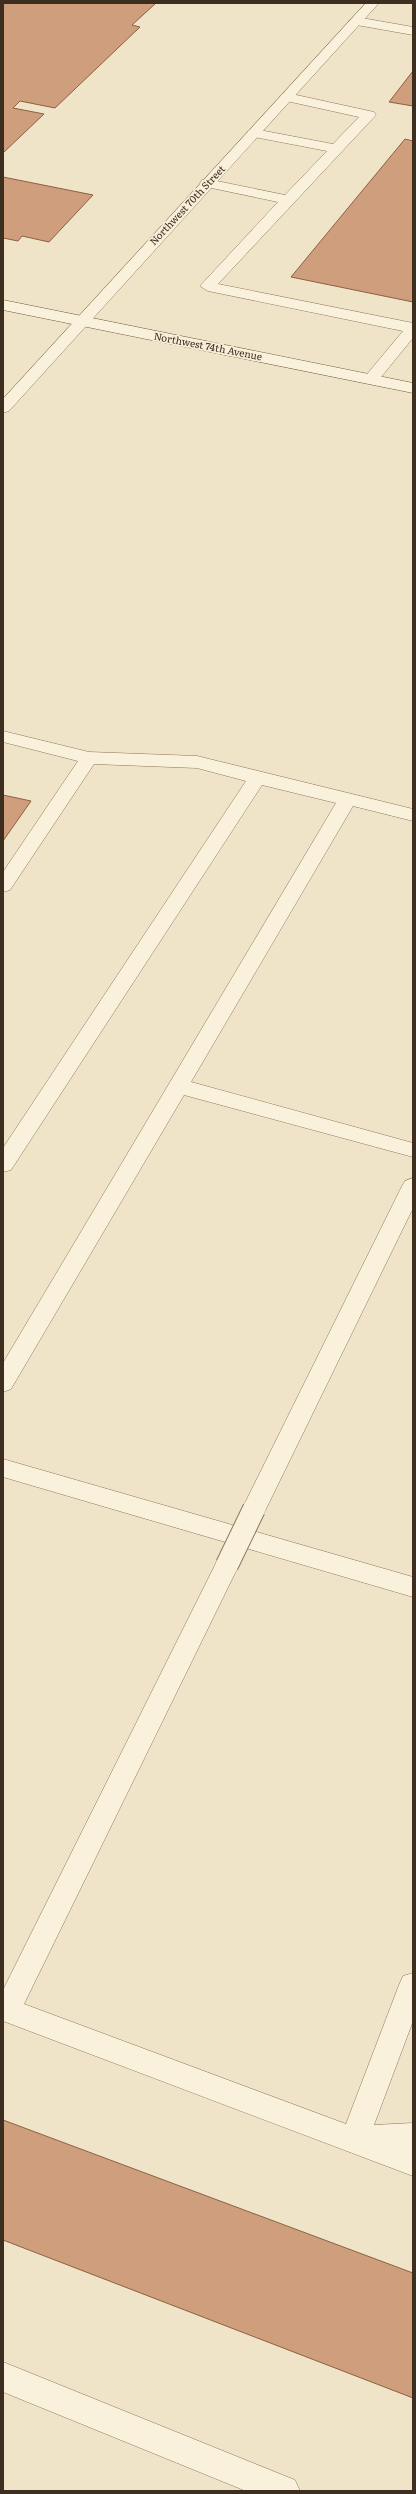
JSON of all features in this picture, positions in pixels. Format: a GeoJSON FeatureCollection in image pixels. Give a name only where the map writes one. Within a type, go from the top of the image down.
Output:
{"type":"FeatureCollection","features":[{"type":"Feature","properties":{"kind":"street","name":"Northwest 70th Street"},"geometry":{"type":"LineString","coordinates":[[3,408],[80,320],[373,3]]}},
{"type":"Feature","properties":{"kind":"street"},"geometry":{"type":"LineString","coordinates":[[356,22],[413,31]]}},
{"type":"Feature","properties":{"kind":"street"},"geometry":{"type":"LineString","coordinates":[[287,97],[369,115],[208,286],[413,328],[371,379]]}},
{"type":"Feature","properties":{"kind":"street"},"geometry":{"type":"LineString","coordinates":[[254,133],[336,149]]}},
{"type":"Feature","properties":{"kind":"street"},"geometry":{"type":"LineString","coordinates":[[207,183],[288,200]]}},
{"type":"Feature","properties":{"kind":"street","name":"Northwest 74th Avenue"},"geometry":{"type":"LineString","coordinates":[[3,305],[413,388]]}},
{"type":"Feature","properties":{"kind":"street"},"geometry":{"type":"LineString","coordinates":[[3,736],[89,758],[197,762],[257,778],[413,815]]}},
{"type":"Feature","properties":{"kind":"street"},"geometry":{"type":"LineString","coordinates":[[3,886],[89,758]]}},
{"type":"Feature","properties":{"kind":"street"},"geometry":{"type":"LineString","coordinates":[[3,1165],[257,778]]}},
{"type":"Feature","properties":{"kind":"street"},"geometry":{"type":"LineString","coordinates":[[3,1384],[347,800]]}},
{"type":"Feature","properties":{"kind":"street"},"geometry":{"type":"LineString","coordinates":[[178,1086],[413,1150]]}},
{"type":"Feature","properties":{"kind":"street"},"geometry":{"type":"LineString","coordinates":[[413,1186],[227,1565],[5,2010],[413,2163]]}},
{"type":"Feature","properties":{"kind":"street"},"geometry":{"type":"LineString","coordinates":[[3,1468],[413,1587]]}},
{"type":"Feature","properties":{"kind":"street"},"geometry":{"type":"LineString","coordinates":[[354,2140],[413,1985]]}},
{"type":"Feature","properties":{"kind":"street"},"geometry":{"type":"LineString","coordinates":[[354,2140],[413,2136]]}},
{"type":"Feature","properties":{"kind":"street"},"geometry":{"type":"LineString","coordinates":[[3,2377],[284,2491]]}},
{"type":"Feature","properties":{"kind":"building"},"geometry":{"type":"Polygon","coordinates":[[[3,3],[156,3],[132,25],[140,27],[55,108],[20,101],[13,108],[44,114],[3,153],[3,3]]]}},
{"type":"Feature","properties":{"kind":"building"},"geometry":{"type":"Polygon","coordinates":[[[413,71],[413,106],[389,102],[413,71]]]}},
{"type":"Feature","properties":{"kind":"building"},"geometry":{"type":"Polygon","coordinates":[[[405,139],[413,141],[413,302],[291,277],[405,139]]]}},
{"type":"Feature","properties":{"kind":"building"},"geometry":{"type":"Polygon","coordinates":[[[3,177],[93,195],[49,242],[22,236],[18,241],[3,238],[3,177]]]}},
{"type":"Feature","properties":{"kind":"building"},"geometry":{"type":"Polygon","coordinates":[[[3,795],[31,801],[3,841],[3,795]]]}},
{"type":"Feature","properties":{"kind":"building"},"geometry":{"type":"Polygon","coordinates":[[[3,2120],[413,2273],[413,2398],[3,2240],[3,2120]]]}}]}
